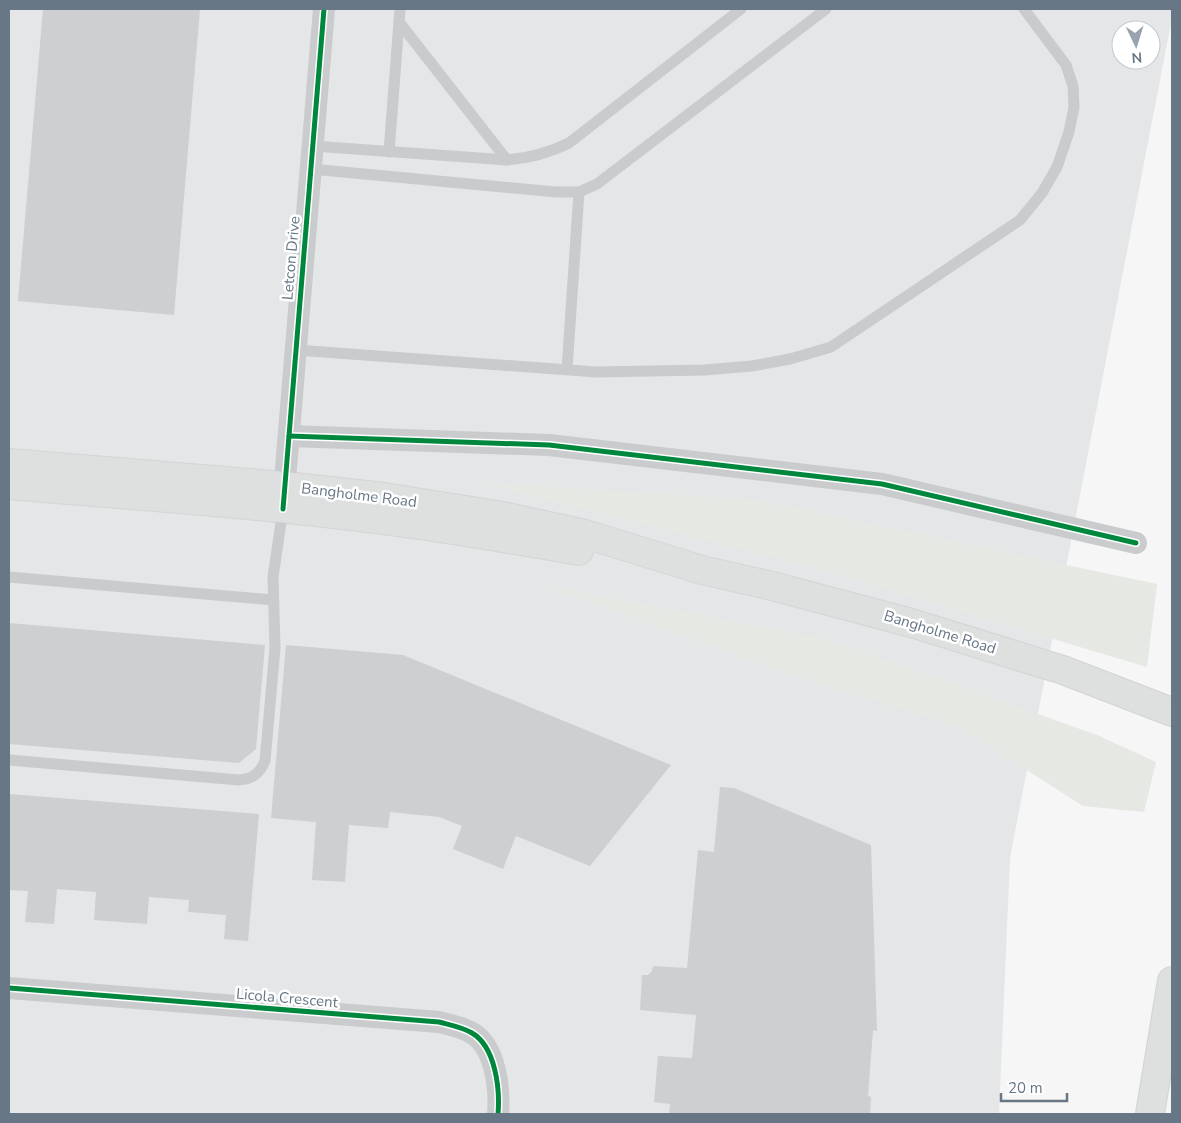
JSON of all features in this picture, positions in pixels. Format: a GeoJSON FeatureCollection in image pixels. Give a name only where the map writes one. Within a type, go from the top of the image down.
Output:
{"type":"FeatureCollection","features":[{"type":"Feature","properties":{"kind":"main road","name":"Bangholme Road"},"geometry":{"type":"LineString","coordinates":[[9,463],[284,498],[388,520],[702,570],[772,586],[908,622],[1063,670],[1161,707]]}},
{"type":"Feature","properties":{"kind":"main road","name":"Bangholme Road"},"geometry":{"type":"LineString","coordinates":[[9,485],[284,498]]}},
{"type":"Feature","properties":{"kind":"main road"},"geometry":{"type":"LineString","coordinates":[[1150,1114],[1172,981]]}},
{"type":"Feature","properties":{"kind":"street","name":"Letcon Drive"},"geometry":{"type":"LineString","coordinates":[[284,498],[324,9]]}},
{"type":"Feature","properties":{"kind":"street"},"geometry":{"type":"LineString","coordinates":[[289,436],[549,445],[882,484],[1136,543]]}},
{"type":"Feature","properties":{"kind":"street","name":"Licola Crescent"},"geometry":{"type":"LineString","coordinates":[[9,988],[439,1022],[459,1027],[474,1034],[482,1043],[491,1059],[497,1078],[498,1114]]}},
{"type":"Feature","properties":{"kind":"lane"},"geometry":{"type":"LineString","coordinates":[[389,152],[400,9]]}},
{"type":"Feature","properties":{"kind":"lane"},"geometry":{"type":"LineString","coordinates":[[313,146],[507,160],[530,158],[548,153],[570,143],[741,9]]}},
{"type":"Feature","properties":{"kind":"lane"},"geometry":{"type":"LineString","coordinates":[[311,169],[556,192],[579,192],[598,184],[826,9]]}},
{"type":"Feature","properties":{"kind":"lane"},"geometry":{"type":"LineString","coordinates":[[296,350],[597,372],[704,370],[752,366],[790,359],[831,347],[1020,220],[1042,194],[1057,167],[1069,132],[1074,106],[1073,86],[1066,65],[1024,9]]}},
{"type":"Feature","properties":{"kind":"lane"},"geometry":{"type":"LineString","coordinates":[[399,22],[507,160]]}},
{"type":"Feature","properties":{"kind":"lane"},"geometry":{"type":"LineString","coordinates":[[566,369],[579,192]]}},
{"type":"Feature","properties":{"kind":"lane"},"geometry":{"type":"LineString","coordinates":[[9,760],[239,780],[245,780],[257,775],[265,761],[275,648],[273,577],[284,498]]}},
{"type":"Feature","properties":{"kind":"lane"},"geometry":{"type":"LineString","coordinates":[[9,577],[273,600]]}},
{"type":"Feature","properties":{"kind":"shaded area"},"geometry":{"type":"Polygon","coordinates":[[[9,9],[1172,9],[1172,18],[1010,858],[999,1114],[9,1114],[9,9]]]}},
{"type":"Feature","properties":{"kind":"shaded area"},"geometry":{"type":"Polygon","coordinates":[[[477,482],[757,500],[1157,584],[1147,667],[805,565],[477,482]]]}},
{"type":"Feature","properties":{"kind":"shaded area"},"geometry":{"type":"Polygon","coordinates":[[[543,585],[826,639],[1097,735],[1156,762],[1144,812],[1083,806],[961,728],[763,665],[543,585]]]}},
{"type":"Feature","properties":{"kind":"building"},"geometry":{"type":"Polygon","coordinates":[[[43,9],[200,9],[174,315],[18,301],[43,9]]]}},
{"type":"Feature","properties":{"kind":"building"},"geometry":{"type":"Polygon","coordinates":[[[9,623],[265,645],[256,749],[239,763],[9,744],[9,623]]]}},
{"type":"Feature","properties":{"kind":"building"},"geometry":{"type":"Polygon","coordinates":[[[286,645],[403,655],[671,765],[590,866],[516,836],[503,869],[453,849],[462,826],[439,817],[390,812],[388,828],[349,825],[345,882],[312,880],[316,822],[271,818],[286,645]]]}},
{"type":"Feature","properties":{"kind":"building"},"geometry":{"type":"Polygon","coordinates":[[[720,787],[734,788],[871,845],[877,1031],[873,1030],[868,1096],[871,1097],[870,1114],[669,1114],[670,1104],[654,1102],[658,1056],[692,1058],[696,1015],[640,1010],[642,975],[648,975],[652,971],[653,966],[687,968],[698,850],[714,852],[720,787]]]}},
{"type":"Feature","properties":{"kind":"building"},"geometry":{"type":"Polygon","coordinates":[[[9,794],[259,814],[248,941],[224,939],[226,915],[188,912],[189,900],[149,897],[147,924],[94,920],[96,892],[57,889],[54,924],[25,922],[28,891],[9,890],[9,794]]]}},
{"type":"Feature","properties":{"kind":"cycle path"},"geometry":{"type":"LineString","coordinates":[[283,509],[324,9]]}},
{"type":"Feature","properties":{"kind":"cycle path"},"geometry":{"type":"LineString","coordinates":[[289,436],[549,445],[882,484],[1136,543]]}},
{"type":"Feature","properties":{"kind":"cycle path"},"geometry":{"type":"LineString","coordinates":[[9,988],[439,1022],[452,1025],[472,1033],[486,1048],[495,1070],[498,1114]]}}]}
